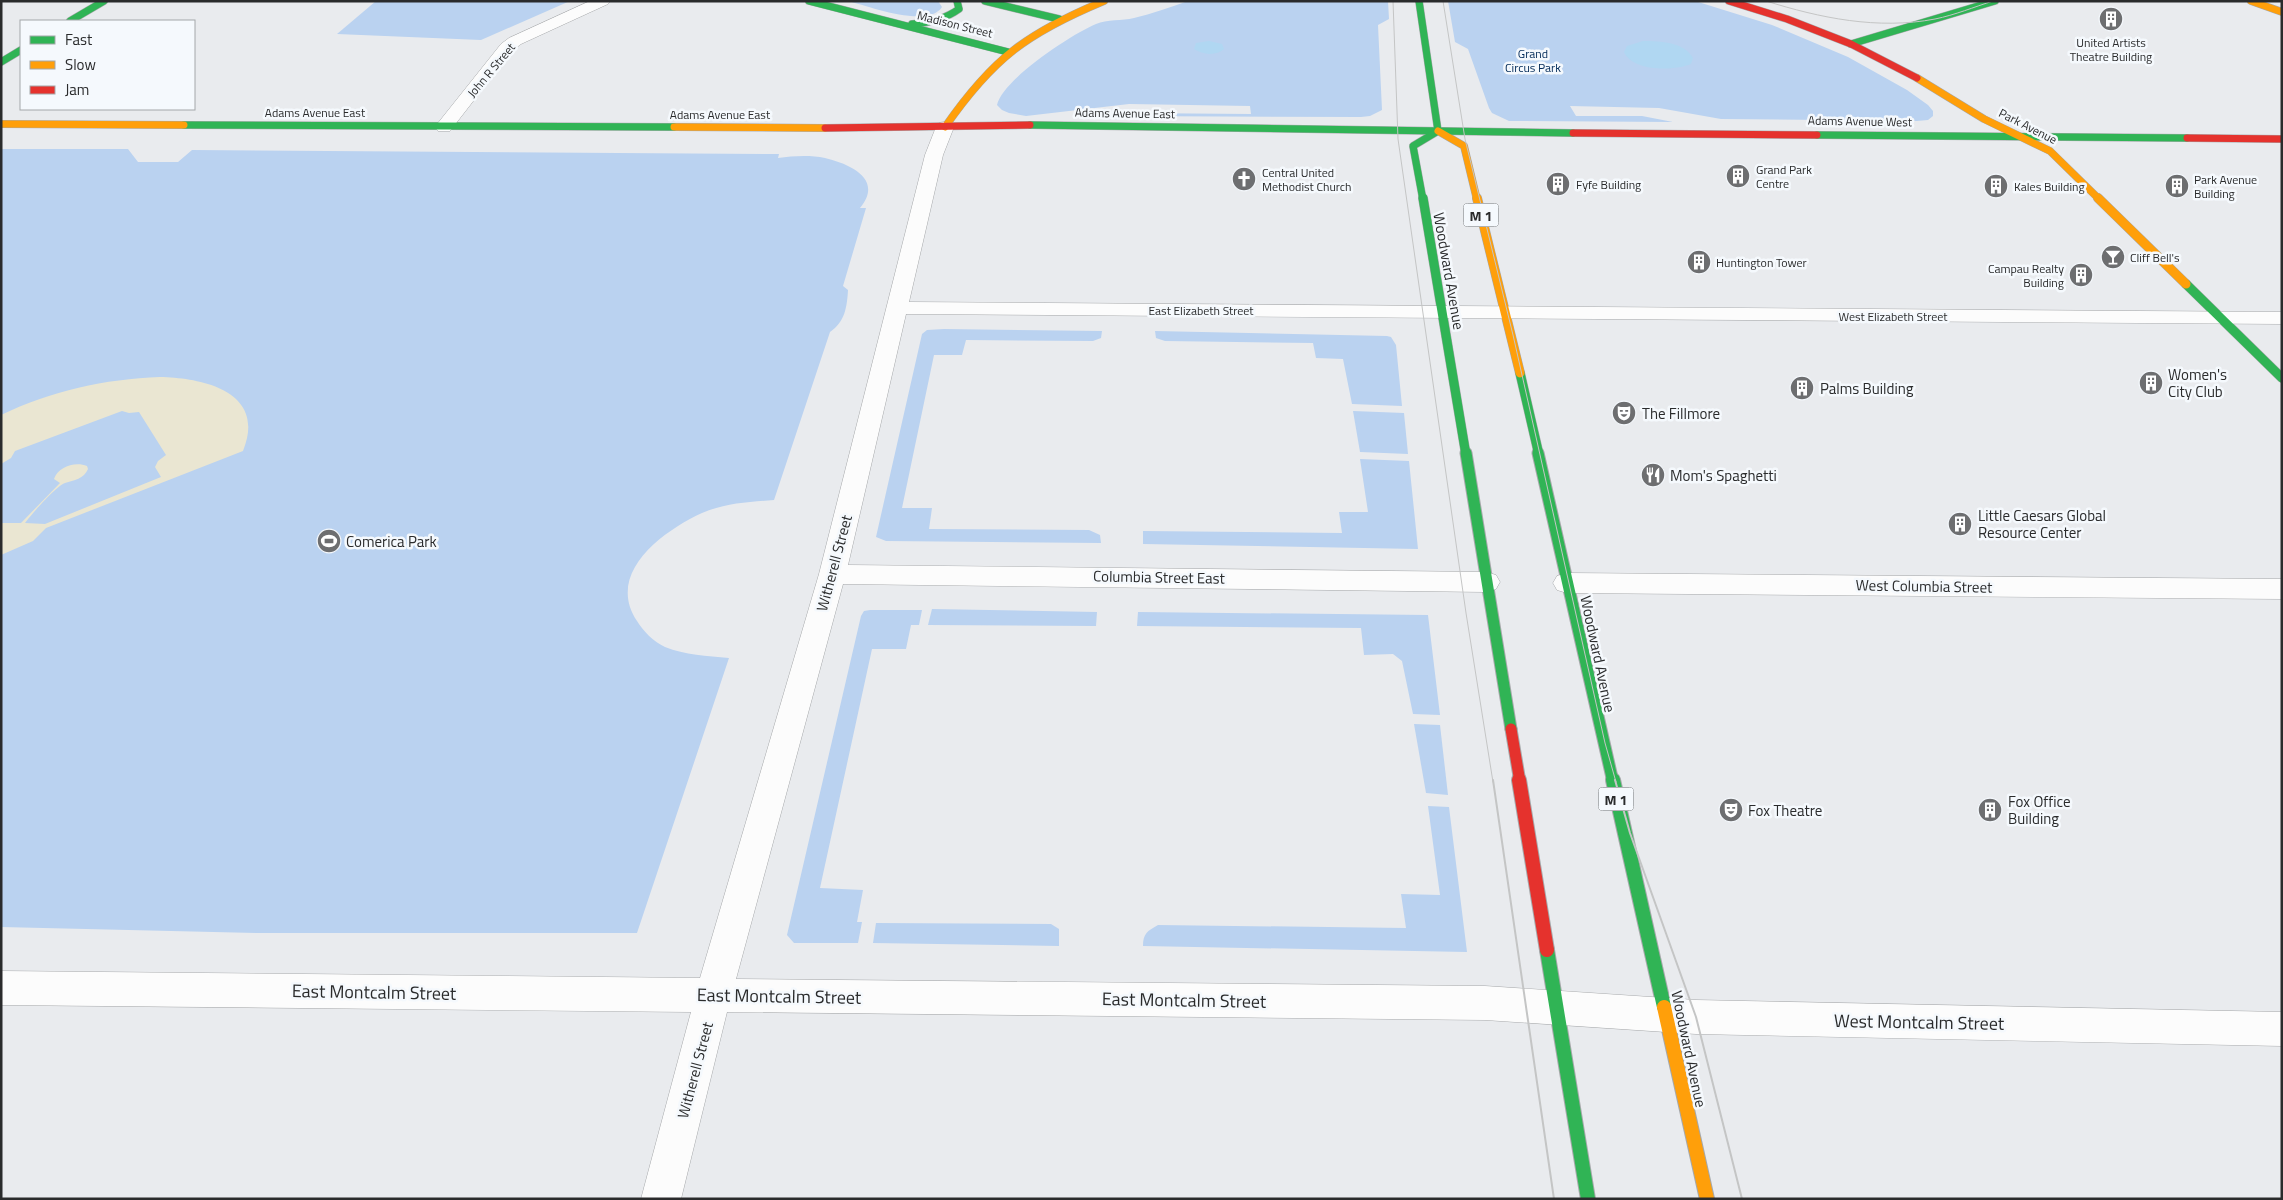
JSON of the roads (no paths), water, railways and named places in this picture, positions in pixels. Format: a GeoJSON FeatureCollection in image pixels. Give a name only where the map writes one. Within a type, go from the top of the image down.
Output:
{"type":"FeatureCollection","features":[{"type":"Feature","properties":{"kind":"street"},"geometry":{"type":"LineString","coordinates":[[72,20],[104,1]]}},
{"type":"Feature","properties":{"kind":"street","name":"John R Street"},"geometry":{"type":"LineString","coordinates":[[444,127],[508,47],[515,41],[603,1]]}},
{"type":"Feature","properties":{"kind":"street","name":"Madison Street"},"geometry":{"type":"LineString","coordinates":[[809,1],[1008,52]]}},
{"type":"Feature","properties":{"kind":"street"},"geometry":{"type":"LineString","coordinates":[[889,22],[917,24],[942,20],[959,9],[957,1]]}},
{"type":"Feature","properties":{"kind":"street","name":"Madison Street"},"geometry":{"type":"LineString","coordinates":[[986,1],[1059,19]]}},
{"type":"Feature","properties":{"kind":"street","name":"Witherell Street"},"geometry":{"type":"LineString","coordinates":[[661,1199],[715,995],[832,574],[934,155],[945,127],[970,90],[990,67],[1008,52],[1059,19],[1104,1]]}},
{"type":"Feature","properties":{"kind":"street"},"geometry":{"type":"LineString","coordinates":[[1419,1],[1438,130]]}},
{"type":"Feature","properties":{"kind":"street","name":"Park Avenue"},"geometry":{"type":"LineString","coordinates":[[1729,1],[1786,19],[1851,44],[1921,80],[1984,119],[2050,151],[2282,378]]}},
{"type":"Feature","properties":{"kind":"street"},"geometry":{"type":"LineString","coordinates":[[1851,44],[1995,1]]}},
{"type":"Feature","properties":{"kind":"street"},"geometry":{"type":"LineString","coordinates":[[2251,1],[2282,12]]}},
{"type":"Feature","properties":{"kind":"street"},"geometry":{"type":"LineString","coordinates":[[1,62],[20,51]]}},
{"type":"Feature","properties":{"kind":"street","name":"Adams Avenue East"},"geometry":{"type":"LineString","coordinates":[[1,124],[908,128],[987,125],[1438,130]]}},
{"type":"Feature","properties":{"kind":"street","name":"Adams Avenue West"},"geometry":{"type":"LineString","coordinates":[[1438,130],[2282,139]]}},
{"type":"Feature","properties":{"kind":"street","name":"Woodward Avenue"},"geometry":{"type":"LineString","coordinates":[[1588,1199],[1413,146],[1438,130],[1464,146],[1505,314],[1655,962],[1665,1016],[1707,1199]]}},
{"type":"Feature","properties":{"kind":"street","name":"East Elizabeth Street"},"geometry":{"type":"LineString","coordinates":[[896,308],[1505,314]]}},
{"type":"Feature","properties":{"kind":"street","name":"West Elizabeth Street"},"geometry":{"type":"LineString","coordinates":[[1505,314],[2282,318]]}},
{"type":"Feature","properties":{"kind":"street","name":"Columbia Street East"},"geometry":{"type":"LineString","coordinates":[[832,574],[1486,582]]}},
{"type":"Feature","properties":{"kind":"street","name":"West Columbia Street"},"geometry":{"type":"LineString","coordinates":[[1567,583],[2282,590]]}},
{"type":"Feature","properties":{"kind":"street","name":"East Montcalm Street"},"geometry":{"type":"LineString","coordinates":[[1,988],[1485,1003],[1556,1008]]}},
{"type":"Feature","properties":{"kind":"street","name":"West Montcalm Street"},"geometry":{"type":"LineString","coordinates":[[1556,1008],[1665,1016],[2282,1028]]}},
{"type":"Feature","properties":{"kind":"tram line"},"geometry":{"type":"LineString","coordinates":[[1393,1],[1398,139],[1466,613],[1493,782]]}},
{"type":"Feature","properties":{"kind":"tram line"},"geometry":{"type":"LineString","coordinates":[[1443,1],[1465,139],[1513,335],[1605,743],[1616,782]]}},
{"type":"Feature","properties":{"kind":"tram line"},"geometry":{"type":"LineString","coordinates":[[1766,1],[1807,13],[1871,23],[1914,22],[1935,19],[1993,1]]}},
{"type":"Feature","properties":{"kind":"tram line"},"geometry":{"type":"LineString","coordinates":[[1493,780],[1554,1199]]}},
{"type":"Feature","properties":{"kind":"tram line"},"geometry":{"type":"LineString","coordinates":[[1615,780],[1630,833],[1696,1017],[1742,1199]]}},
{"type":"Feature","properties":{"kind":"place","name":"United Artists Theatre Building"},"geometry":{"type":"Point","coordinates":[2111,19]}},
{"type":"Feature","properties":{"kind":"place","name":"Grand Park Centre"},"geometry":{"type":"Point","coordinates":[1738,176]}},
{"type":"Feature","properties":{"kind":"place","name":"Central United Methodist Church"},"geometry":{"type":"Point","coordinates":[1244,179]}},
{"type":"Feature","properties":{"kind":"place","name":"Fyfe Building"},"geometry":{"type":"Point","coordinates":[1558,184]}},
{"type":"Feature","properties":{"kind":"place","name":"Kales Building"},"geometry":{"type":"Point","coordinates":[1996,186]}},
{"type":"Feature","properties":{"kind":"place","name":"Park Avenue Building"},"geometry":{"type":"Point","coordinates":[2177,186]}},
{"type":"Feature","properties":{"kind":"place","name":"Cliff Bell's"},"geometry":{"type":"Point","coordinates":[2113,257]}},
{"type":"Feature","properties":{"kind":"place","name":"Huntington Tower"},"geometry":{"type":"Point","coordinates":[1699,262]}},
{"type":"Feature","properties":{"kind":"place","name":"Campau Realty Building"},"geometry":{"type":"Point","coordinates":[2081,275]}},
{"type":"Feature","properties":{"kind":"place","name":"Women's City Club"},"geometry":{"type":"Point","coordinates":[2151,383]}},
{"type":"Feature","properties":{"kind":"place","name":"Palms Building"},"geometry":{"type":"Point","coordinates":[1802,388]}},
{"type":"Feature","properties":{"kind":"place","name":"The Fillmore"},"geometry":{"type":"Point","coordinates":[1624,413]}},
{"type":"Feature","properties":{"kind":"place","name":"Mom's Spaghetti"},"geometry":{"type":"Point","coordinates":[1653,475]}},
{"type":"Feature","properties":{"kind":"place","name":"Little Caesars Global Resource Center"},"geometry":{"type":"Point","coordinates":[1960,524]}},
{"type":"Feature","properties":{"kind":"place","name":"Comerica Park"},"geometry":{"type":"Point","coordinates":[329,541]}},
{"type":"Feature","properties":{"kind":"place","name":"Fox Theatre"},"geometry":{"type":"Point","coordinates":[1731,810]}},
{"type":"Feature","properties":{"kind":"place","name":"Fox Office Building"},"geometry":{"type":"Point","coordinates":[1990,810]}},
{"type":"Feature","properties":{"kind":"park label","name":"Grand Circus Park"},"geometry":{"type":"Point","coordinates":[1533,60]}}]}
